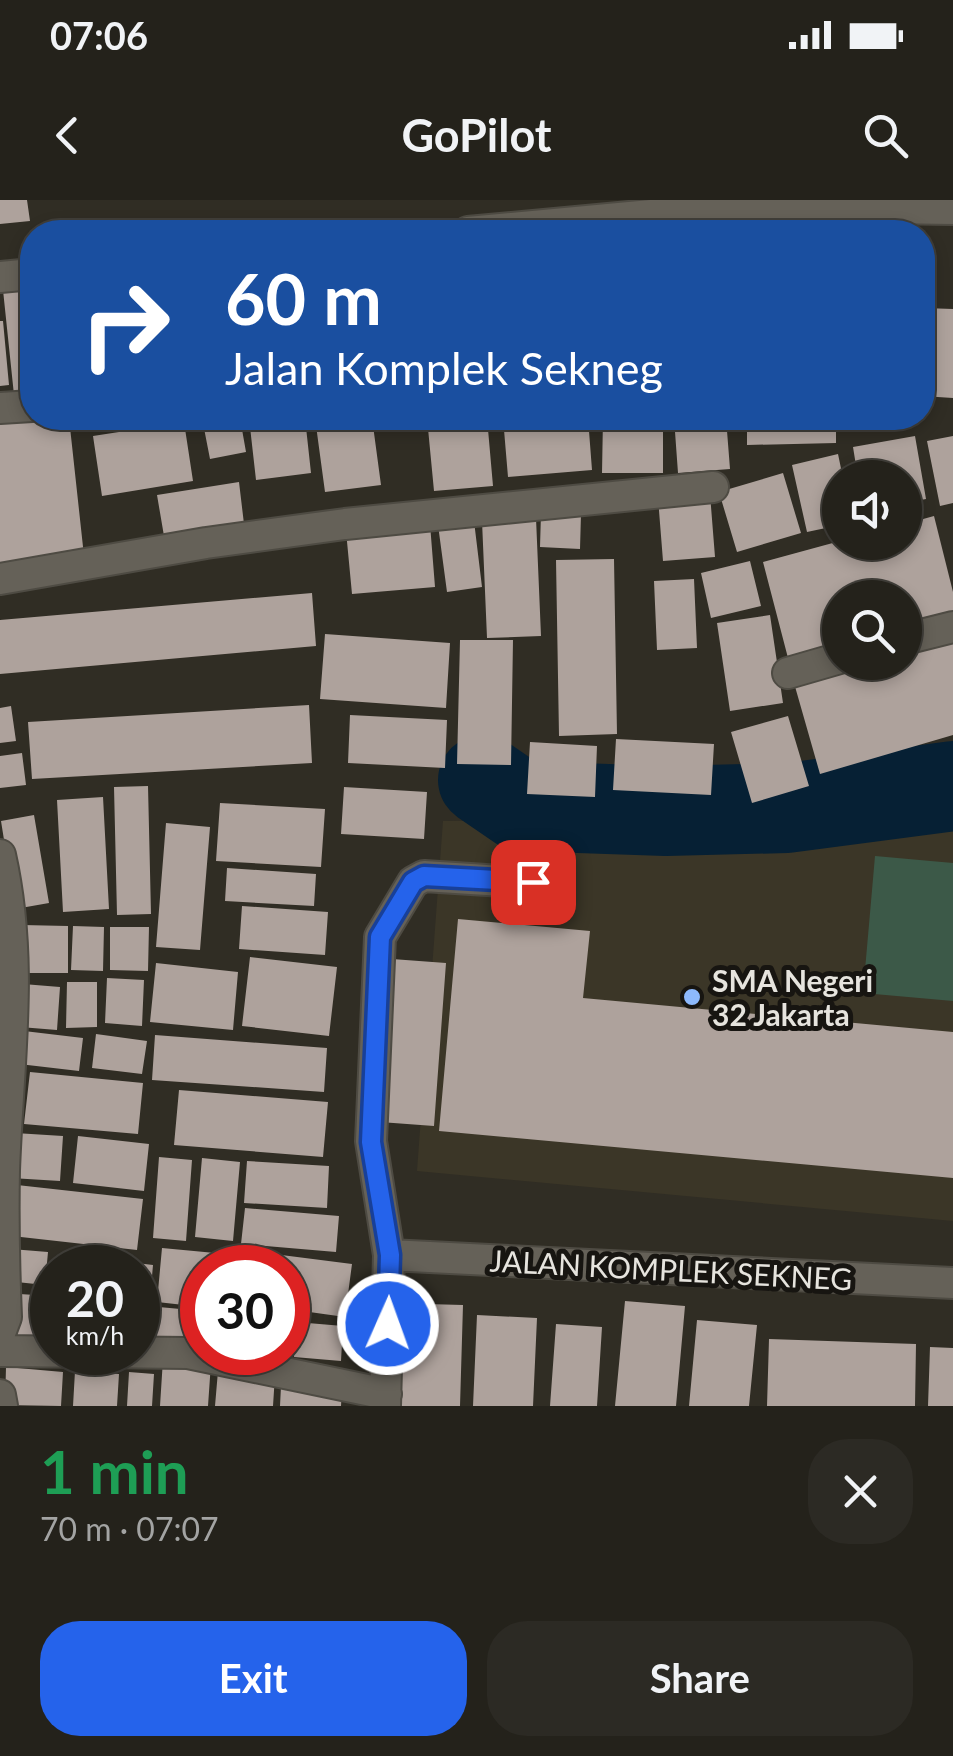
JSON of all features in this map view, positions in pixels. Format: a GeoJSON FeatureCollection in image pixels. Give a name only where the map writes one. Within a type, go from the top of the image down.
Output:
{"type":"FeatureCollection","features":[{"type":"Feature","properties":{"kind":"street"},"geometry":{"type":"LineString","coordinates":[[583,220],[747,203],[953,209]]}},
{"type":"Feature","properties":{"kind":"street"},"geometry":{"type":"LineString","coordinates":[[0,580],[206,543],[346,524],[713,487]]}},
{"type":"Feature","properties":{"kind":"street"},"geometry":{"type":"LineString","coordinates":[[922,635],[953,628]]}},
{"type":"Feature","properties":{"kind":"street"},"geometry":{"type":"LineString","coordinates":[[788,673],[822,663]]}},
{"type":"Feature","properties":{"kind":"street"},"geometry":{"type":"LineString","coordinates":[[0,855],[10,900],[15,1007],[2,1169],[6,1317],[0,1333]]}},
{"type":"Feature","properties":{"kind":"street"},"geometry":{"type":"LineString","coordinates":[[0,1351],[188,1353],[385,1400],[390,1255],[371,1142],[380,937],[413,882],[424,876],[533,882]]}},
{"type":"Feature","properties":{"kind":"street","name":"JALAN KOMPLEK SEKNEG"},"geometry":{"type":"LineString","coordinates":[[390,1255],[953,1282]]}},
{"type":"Feature","properties":{"kind":"street"},"geometry":{"type":"LineString","coordinates":[[0,1395],[2,1406]]}},
{"type":"Feature","properties":{"kind":"shaded area","name":"SMA Negeri 32 Jakarta"},"geometry":{"type":"Polygon","coordinates":[[[814,818],[953,822],[953,1221],[417,1171],[443,821],[814,818]]]}},
{"type":"Feature","properties":{"kind":"green space"},"geometry":{"type":"Polygon","coordinates":[[[875,856],[953,863],[953,1001],[863,993],[875,856]]]}},
{"type":"Feature","properties":{"kind":"building"},"geometry":{"type":"Polygon","coordinates":[[[0,200],[27,200],[30,220],[0,224],[0,200]]]}},
{"type":"Feature","properties":{"kind":"building"},"geometry":{"type":"Polygon","coordinates":[[[20,288],[20,394],[14,395],[3,290],[20,288]]]}},
{"type":"Feature","properties":{"kind":"building"},"geometry":{"type":"Polygon","coordinates":[[[935,308],[953,309],[953,398],[935,397],[935,308]]]}},
{"type":"Feature","properties":{"kind":"building"},"geometry":{"type":"Polygon","coordinates":[[[0,321],[9,385],[0,386],[0,321]]]}},
{"type":"Feature","properties":{"kind":"building"},"geometry":{"type":"Polygon","coordinates":[[[20,418],[20,430],[70,430],[84,556],[0,566],[0,421],[20,418]]]}},
{"type":"Feature","properties":{"kind":"building"},"geometry":{"type":"Polygon","coordinates":[[[132,430],[185,430],[193,481],[102,496],[93,436],[132,430]]]}},
{"type":"Feature","properties":{"kind":"building"},"geometry":{"type":"Polygon","coordinates":[[[204,430],[242,430],[246,452],[210,459],[204,430]]]}},
{"type":"Feature","properties":{"kind":"building"},"geometry":{"type":"Polygon","coordinates":[[[250,430],[306,430],[311,473],[256,480],[250,430]]]}},
{"type":"Feature","properties":{"kind":"building"},"geometry":{"type":"Polygon","coordinates":[[[317,430],[374,430],[381,485],[325,492],[317,430]]]}},
{"type":"Feature","properties":{"kind":"building"},"geometry":{"type":"Polygon","coordinates":[[[428,430],[488,430],[493,486],[434,491],[428,430]]]}},
{"type":"Feature","properties":{"kind":"building"},"geometry":{"type":"Polygon","coordinates":[[[504,430],[589,430],[592,470],[508,477],[504,430]]]}},
{"type":"Feature","properties":{"kind":"building"},"geometry":{"type":"Polygon","coordinates":[[[603,430],[663,430],[663,473],[602,473],[603,430]]]}},
{"type":"Feature","properties":{"kind":"building"},"geometry":{"type":"Polygon","coordinates":[[[675,430],[727,430],[730,469],[678,473],[675,430]]]}},
{"type":"Feature","properties":{"kind":"building"},"geometry":{"type":"Polygon","coordinates":[[[747,430],[836,430],[836,443],[747,445],[747,430]]]}},
{"type":"Feature","properties":{"kind":"building"},"geometry":{"type":"Polygon","coordinates":[[[915,436],[919,460],[855,460],[853,447],[915,436]]]}},
{"type":"Feature","properties":{"kind":"building"},"geometry":{"type":"Polygon","coordinates":[[[953,436],[953,503],[940,506],[927,441],[953,436]]]}},
{"type":"Feature","properties":{"kind":"building"},"geometry":{"type":"Polygon","coordinates":[[[838,454],[839,460],[822,460],[822,529],[807,532],[792,465],[838,454]]]}},
{"type":"Feature","properties":{"kind":"building"},"geometry":{"type":"Polygon","coordinates":[[[783,473],[801,533],[737,552],[719,492],[783,473]]]}},
{"type":"Feature","properties":{"kind":"building"},"geometry":{"type":"Polygon","coordinates":[[[239,482],[244,524],[164,536],[157,495],[239,482]]]}},
{"type":"Feature","properties":{"kind":"building"},"geometry":{"type":"Polygon","coordinates":[[[710,494],[715,557],[663,561],[658,498],[710,494]]]}},
{"type":"Feature","properties":{"kind":"building"},"geometry":{"type":"Polygon","coordinates":[[[541,513],[581,514],[580,549],[540,547],[541,513]]]}},
{"type":"Feature","properties":{"kind":"building"},"geometry":{"type":"Polygon","coordinates":[[[934,516],[953,592],[953,615],[922,623],[922,580],[822,580],[822,649],[788,658],[763,562],[822,546],[822,560],[922,560],[922,519],[934,516]]]}},
{"type":"Feature","properties":{"kind":"building"},"geometry":{"type":"Polygon","coordinates":[[[536,518],[541,636],[487,638],[482,521],[536,518]]]}},
{"type":"Feature","properties":{"kind":"building"},"geometry":{"type":"Polygon","coordinates":[[[474,521],[482,587],[447,592],[438,525],[474,521]]]}},
{"type":"Feature","properties":{"kind":"building"},"geometry":{"type":"Polygon","coordinates":[[[430,524],[435,587],[352,594],[346,531],[430,524]]]}},
{"type":"Feature","properties":{"kind":"building"},"geometry":{"type":"Polygon","coordinates":[[[614,559],[617,734],[559,736],[556,560],[614,559]]]}},
{"type":"Feature","properties":{"kind":"building"},"geometry":{"type":"Polygon","coordinates":[[[750,561],[761,606],[711,618],[701,573],[750,561]]]}},
{"type":"Feature","properties":{"kind":"building"},"geometry":{"type":"Polygon","coordinates":[[[694,579],[697,648],[657,650],[654,581],[694,579]]]}},
{"type":"Feature","properties":{"kind":"building"},"geometry":{"type":"Polygon","coordinates":[[[312,593],[316,646],[0,674],[0,620],[312,593]]]}},
{"type":"Feature","properties":{"kind":"building"},"geometry":{"type":"Polygon","coordinates":[[[770,615],[783,703],[730,711],[717,623],[770,615]]]}},
{"type":"Feature","properties":{"kind":"building"},"geometry":{"type":"Polygon","coordinates":[[[325,634],[450,643],[446,708],[320,699],[325,634]]]}},
{"type":"Feature","properties":{"kind":"building"},"geometry":{"type":"Polygon","coordinates":[[[953,636],[953,735],[820,774],[794,683],[822,675],[822,680],[922,680],[922,646],[953,636]]]}},
{"type":"Feature","properties":{"kind":"building"},"geometry":{"type":"Polygon","coordinates":[[[460,640],[513,640],[511,765],[457,764],[460,640]]]}},
{"type":"Feature","properties":{"kind":"building"},"geometry":{"type":"Polygon","coordinates":[[[309,705],[312,763],[32,779],[28,722],[309,705]]]}},
{"type":"Feature","properties":{"kind":"building"},"geometry":{"type":"Polygon","coordinates":[[[11,706],[16,741],[0,743],[0,708],[11,706]]]}},
{"type":"Feature","properties":{"kind":"building"},"geometry":{"type":"Polygon","coordinates":[[[350,715],[447,720],[445,768],[348,763],[350,715]]]}},
{"type":"Feature","properties":{"kind":"building"},"geometry":{"type":"Polygon","coordinates":[[[788,716],[809,786],[752,803],[731,732],[788,716]]]}},
{"type":"Feature","properties":{"kind":"building"},"geometry":{"type":"Polygon","coordinates":[[[616,739],[714,744],[711,795],[613,790],[616,739]]]}},
{"type":"Feature","properties":{"kind":"building"},"geometry":{"type":"Polygon","coordinates":[[[530,742],[597,746],[595,797],[527,794],[530,742]]]}},
{"type":"Feature","properties":{"kind":"building"},"geometry":{"type":"Polygon","coordinates":[[[22,753],[26,785],[0,788],[0,756],[22,753]]]}},
{"type":"Feature","properties":{"kind":"building"},"geometry":{"type":"Polygon","coordinates":[[[148,786],[151,914],[117,915],[114,787],[148,786]]]}},
{"type":"Feature","properties":{"kind":"building"},"geometry":{"type":"Polygon","coordinates":[[[344,787],[427,792],[424,839],[341,834],[344,787]]]}},
{"type":"Feature","properties":{"kind":"building"},"geometry":{"type":"Polygon","coordinates":[[[103,797],[109,909],[63,912],[57,800],[103,797]]]}},
{"type":"Feature","properties":{"kind":"building"},"geometry":{"type":"Polygon","coordinates":[[[220,803],[325,809],[321,867],[216,861],[220,803]]]}},
{"type":"Feature","properties":{"kind":"building"},"geometry":{"type":"Polygon","coordinates":[[[34,815],[49,903],[15,909],[1,821],[34,815]]]}},
{"type":"Feature","properties":{"kind":"building"},"geometry":{"type":"Polygon","coordinates":[[[166,823],[210,827],[200,950],[156,947],[166,823]]]}},
{"type":"Feature","properties":{"kind":"building"},"geometry":{"type":"Polygon","coordinates":[[[227,868],[316,874],[314,906],[225,901],[227,868]]]}},
{"type":"Feature","properties":{"kind":"building"},"geometry":{"type":"Polygon","coordinates":[[[242,906],[328,912],[325,955],[239,949],[242,906]]]}},
{"type":"Feature","properties":{"kind":"building"},"geometry":{"type":"Polygon","coordinates":[[[458,919],[590,931],[583,998],[953,1032],[953,1178],[439,1131],[458,919]]]}},
{"type":"Feature","properties":{"kind":"building"},"geometry":{"type":"Polygon","coordinates":[[[22,925],[68,926],[68,973],[22,973],[22,925]]]}},
{"type":"Feature","properties":{"kind":"building"},"geometry":{"type":"Polygon","coordinates":[[[73,926],[104,927],[103,971],[71,970],[73,926]]]}},
{"type":"Feature","properties":{"kind":"building"},"geometry":{"type":"Polygon","coordinates":[[[110,927],[149,927],[148,971],[110,970],[110,927]]]}},
{"type":"Feature","properties":{"kind":"building"},"geometry":{"type":"Polygon","coordinates":[[[250,957],[337,967],[329,1036],[242,1026],[250,957]]]}},
{"type":"Feature","properties":{"kind":"building"},"geometry":{"type":"Polygon","coordinates":[[[392,959],[446,963],[434,1126],[380,1122],[392,959]]]}},
{"type":"Feature","properties":{"kind":"building"},"geometry":{"type":"Polygon","coordinates":[[[156,963],[238,972],[233,1030],[150,1022],[156,963]]]}},
{"type":"Feature","properties":{"kind":"building"},"geometry":{"type":"Polygon","coordinates":[[[107,978],[144,980],[142,1026],[105,1023],[107,978]]]}},
{"type":"Feature","properties":{"kind":"building"},"geometry":{"type":"Polygon","coordinates":[[[67,982],[97,982],[97,1027],[66,1028],[67,982]]]}},
{"type":"Feature","properties":{"kind":"building"},"geometry":{"type":"Polygon","coordinates":[[[23,984],[60,987],[57,1030],[20,1027],[23,984]]]}},
{"type":"Feature","properties":{"kind":"building"},"geometry":{"type":"Polygon","coordinates":[[[24,1031],[83,1038],[79,1071],[19,1064],[24,1031]]]}},
{"type":"Feature","properties":{"kind":"building"},"geometry":{"type":"Polygon","coordinates":[[[96,1034],[147,1041],[142,1074],[92,1068],[96,1034]]]}},
{"type":"Feature","properties":{"kind":"building"},"geometry":{"type":"Polygon","coordinates":[[[155,1035],[327,1048],[324,1092],[152,1080],[155,1035]]]}},
{"type":"Feature","properties":{"kind":"building"},"geometry":{"type":"Polygon","coordinates":[[[30,1072],[143,1083],[138,1134],[24,1124],[30,1072]]]}},
{"type":"Feature","properties":{"kind":"building"},"geometry":{"type":"Polygon","coordinates":[[[179,1090],[328,1102],[323,1157],[174,1145],[179,1090]]]}},
{"type":"Feature","properties":{"kind":"building"},"geometry":{"type":"Polygon","coordinates":[[[15,1133],[63,1136],[60,1181],[11,1178],[15,1133]]]}},
{"type":"Feature","properties":{"kind":"building"},"geometry":{"type":"Polygon","coordinates":[[[78,1136],[149,1144],[144,1191],[73,1183],[78,1136]]]}},
{"type":"Feature","properties":{"kind":"building"},"geometry":{"type":"Polygon","coordinates":[[[159,1157],[192,1160],[186,1241],[153,1238],[159,1157]]]}},
{"type":"Feature","properties":{"kind":"building"},"geometry":{"type":"Polygon","coordinates":[[[202,1158],[240,1162],[233,1241],[195,1237],[202,1158]]]}},
{"type":"Feature","properties":{"kind":"building"},"geometry":{"type":"Polygon","coordinates":[[[247,1161],[329,1166],[327,1208],[244,1203],[247,1161]]]}},
{"type":"Feature","properties":{"kind":"building"},"geometry":{"type":"Polygon","coordinates":[[[17,1185],[143,1199],[138,1245],[92,1245],[12,1236],[17,1185]]]}},
{"type":"Feature","properties":{"kind":"building"},"geometry":{"type":"Polygon","coordinates":[[[245,1208],[339,1216],[336,1252],[310,1250],[310,1245],[241,1244],[245,1208]]]}},
{"type":"Feature","properties":{"kind":"building"},"geometry":{"type":"Polygon","coordinates":[[[162,1248],[180,1250],[180,1305],[160,1302],[162,1248]]]}},
{"type":"Feature","properties":{"kind":"building"},"geometry":{"type":"Polygon","coordinates":[[[11,1249],[30,1251],[30,1283],[7,1281],[11,1249]]]}},
{"type":"Feature","properties":{"kind":"building"},"geometry":{"type":"Polygon","coordinates":[[[310,1259],[352,1264],[345,1317],[310,1312],[310,1259]]]}},
{"type":"Feature","properties":{"kind":"building"},"geometry":{"type":"Polygon","coordinates":[[[19,1294],[30,1295],[30,1343],[17,1342],[19,1294]]]}},
{"type":"Feature","properties":{"kind":"building"},"geometry":{"type":"Polygon","coordinates":[[[625,1301],[685,1306],[676,1406],[615,1406],[625,1301]]]}},
{"type":"Feature","properties":{"kind":"building"},"geometry":{"type":"Polygon","coordinates":[[[390,1303],[463,1305],[460,1406],[387,1406],[390,1303]]]}},
{"type":"Feature","properties":{"kind":"building"},"geometry":{"type":"Polygon","coordinates":[[[160,1307],[180,1309],[180,1343],[160,1341],[160,1307]]]}},
{"type":"Feature","properties":{"kind":"building"},"geometry":{"type":"Polygon","coordinates":[[[477,1315],[537,1318],[533,1406],[473,1406],[477,1315]]]}},
{"type":"Feature","properties":{"kind":"building"},"geometry":{"type":"Polygon","coordinates":[[[697,1320],[757,1325],[749,1406],[689,1406],[697,1320]]]}},
{"type":"Feature","properties":{"kind":"building"},"geometry":{"type":"Polygon","coordinates":[[[310,1323],[343,1326],[341,1361],[310,1358],[310,1323]]]}},
{"type":"Feature","properties":{"kind":"building"},"geometry":{"type":"Polygon","coordinates":[[[556,1324],[602,1327],[597,1406],[550,1406],[556,1324]]]}},
{"type":"Feature","properties":{"kind":"building"},"geometry":{"type":"Polygon","coordinates":[[[769,1339],[916,1344],[915,1406],[767,1406],[769,1339]]]}},
{"type":"Feature","properties":{"kind":"building"},"geometry":{"type":"Polygon","coordinates":[[[930,1347],[953,1348],[953,1406],[928,1406],[930,1347]]]}},
{"type":"Feature","properties":{"kind":"building"},"geometry":{"type":"Polygon","coordinates":[[[163,1359],[180,1360],[180,1375],[210,1375],[208,1406],[160,1406],[163,1359]]]}},
{"type":"Feature","properties":{"kind":"building"},"geometry":{"type":"Polygon","coordinates":[[[6,1367],[30,1369],[30,1375],[63,1375],[61,1406],[5,1405],[6,1367]]]}},
{"type":"Feature","properties":{"kind":"building"},"geometry":{"type":"Polygon","coordinates":[[[75,1375],[119,1375],[117,1406],[73,1406],[75,1375]]]}},
{"type":"Feature","properties":{"kind":"building"},"geometry":{"type":"Polygon","coordinates":[[[129,1375],[154,1375],[152,1406],[127,1406],[129,1375]]]}},
{"type":"Feature","properties":{"kind":"building"},"geometry":{"type":"Polygon","coordinates":[[[218,1375],[275,1375],[273,1406],[215,1406],[218,1375]]]}},
{"type":"Feature","properties":{"kind":"building"},"geometry":{"type":"Polygon","coordinates":[[[281,1386],[342,1389],[341,1406],[280,1406],[281,1386]]]}},
{"type":"Feature","properties":{"kind":"waterway"},"geometry":{"type":"LineString","coordinates":[[483,780],[521,806],[666,811],[787,808],[953,786]]}},
{"type":"Feature","properties":{"kind":"place","name":"SMA Negeri 32 Jakarta"},"geometry":{"type":"Point","coordinates":[692,997]}},
{"type":"Feature","properties":{"kind":"route"},"geometry":{"type":"LineString","coordinates":[[388,1324],[390,1255],[371,1142],[380,937],[413,882],[424,876],[533,882]]}}]}
